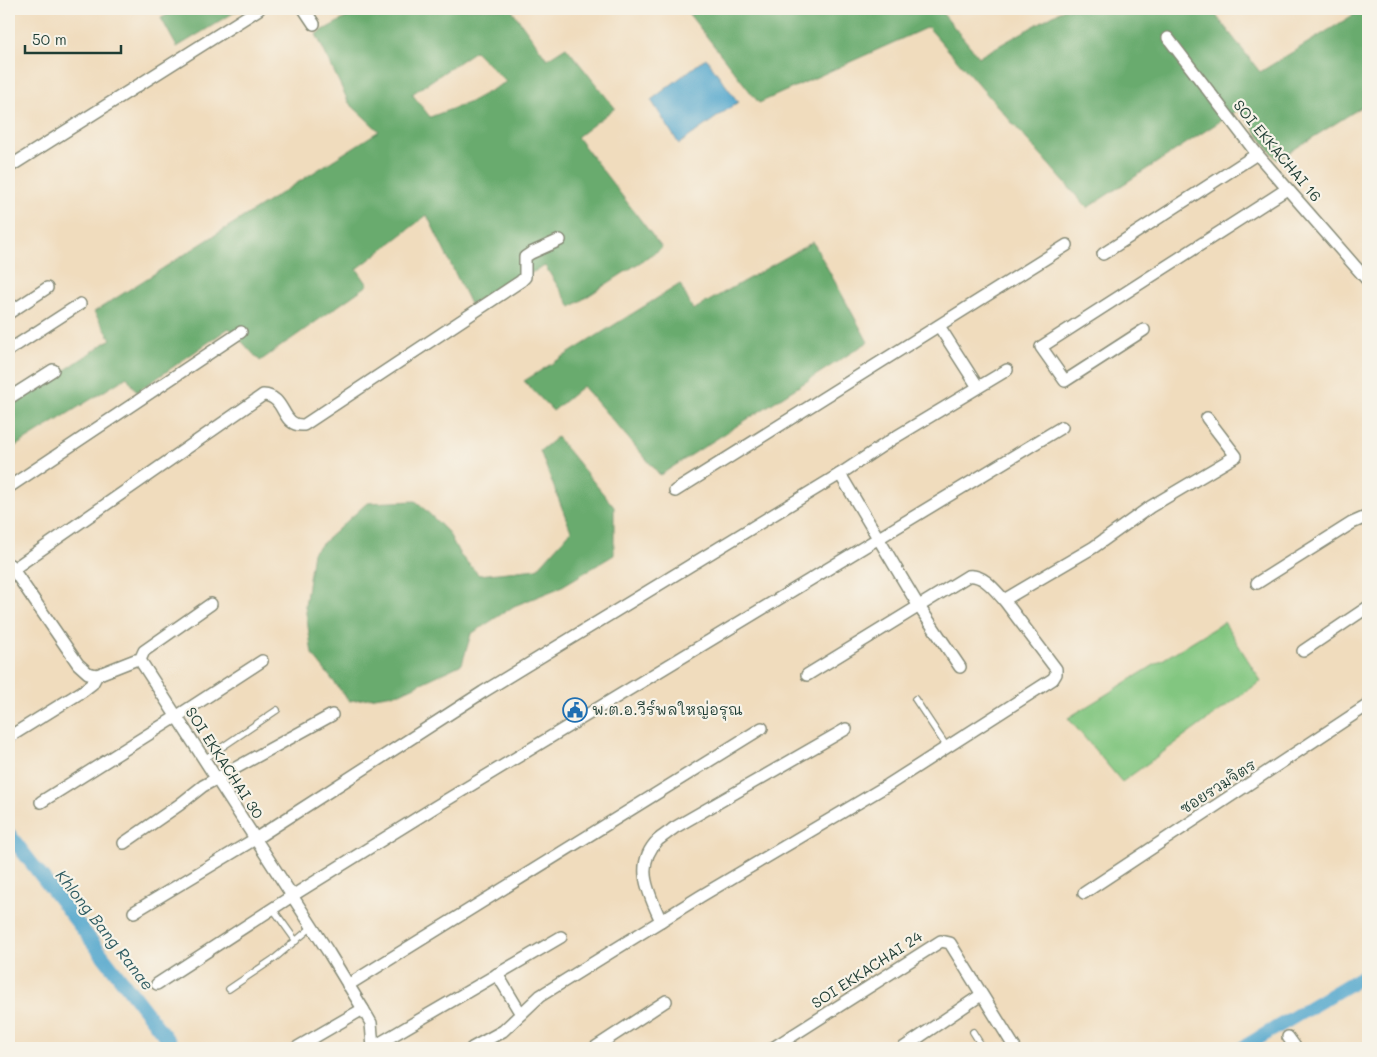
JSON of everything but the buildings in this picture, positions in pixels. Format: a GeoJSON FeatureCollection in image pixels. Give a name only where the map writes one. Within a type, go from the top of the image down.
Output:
{"type":"FeatureCollection","features":[{"type":"Feature","properties":{"kind":"street"},"geometry":{"type":"LineString","coordinates":[[9,167],[259,9]]}},
{"type":"Feature","properties":{"kind":"street"},"geometry":{"type":"LineString","coordinates":[[304,9],[314,24]]}},
{"type":"Feature","properties":{"kind":"street","name":"SOI EKKACHAI 16"},"geometry":{"type":"LineString","coordinates":[[1168,38],[1257,154],[1368,280]]}},
{"type":"Feature","properties":{"kind":"street"},"geometry":{"type":"LineString","coordinates":[[1103,254],[1257,154]]}},
{"type":"Feature","properties":{"kind":"street"},"geometry":{"type":"LineString","coordinates":[[1144,330],[1065,381],[1041,347],[1287,189]]}},
{"type":"Feature","properties":{"kind":"street"},"geometry":{"type":"LineString","coordinates":[[97,675],[88,672],[78,664],[10,568],[263,395],[270,395],[276,399],[291,423],[297,426],[304,425],[520,281],[525,277],[526,258],[531,253],[560,240]]}},
{"type":"Feature","properties":{"kind":"street"},"geometry":{"type":"LineString","coordinates":[[675,491],[1067,245]]}},
{"type":"Feature","properties":{"kind":"street"},"geometry":{"type":"LineString","coordinates":[[9,312],[47,288]]}},
{"type":"Feature","properties":{"kind":"street"},"geometry":{"type":"LineString","coordinates":[[9,350],[80,304]]}},
{"type":"Feature","properties":{"kind":"street"},"geometry":{"type":"LineString","coordinates":[[939,326],[978,387]]}},
{"type":"Feature","properties":{"kind":"street"},"geometry":{"type":"LineString","coordinates":[[9,486],[241,332]]}},
{"type":"Feature","properties":{"kind":"street"},"geometry":{"type":"LineString","coordinates":[[9,398],[53,370]]}},
{"type":"Feature","properties":{"kind":"street"},"geometry":{"type":"LineString","coordinates":[[134,912],[255,839],[483,692],[1007,370]]}},
{"type":"Feature","properties":{"kind":"street"},"geometry":{"type":"LineString","coordinates":[[1004,600],[1094,547],[1150,507],[1236,456],[1207,418]]}},
{"type":"Feature","properties":{"kind":"street"},"geometry":{"type":"LineString","coordinates":[[157,984],[292,896],[435,807],[1062,427]]}},
{"type":"Feature","properties":{"kind":"street"},"geometry":{"type":"LineString","coordinates":[[840,474],[918,605],[960,667]]}},
{"type":"Feature","properties":{"kind":"street"},"geometry":{"type":"LineString","coordinates":[[1257,583],[1352,523],[1368,516]]}},
{"type":"Feature","properties":{"kind":"street"},"geometry":{"type":"LineString","coordinates":[[472,1048],[503,1031],[540,996],[888,785],[1053,679],[1056,669],[1004,600],[981,577],[974,575],[968,576],[918,605],[807,675]]}},
{"type":"Feature","properties":{"kind":"street"},"geometry":{"type":"LineString","coordinates":[[9,737],[84,691],[92,684],[97,675],[135,660],[140,660],[144,651],[211,604]]}},
{"type":"Feature","properties":{"kind":"street"},"geometry":{"type":"LineString","coordinates":[[1303,650],[1368,607]]}},
{"type":"Feature","properties":{"kind":"street","name":"SOI EKKACHAI 30"},"geometry":{"type":"LineString","coordinates":[[140,660],[363,1009],[370,1023],[373,1048]]}},
{"type":"Feature","properties":{"kind":"street"},"geometry":{"type":"LineString","coordinates":[[41,802],[262,661]]}},
{"type":"Feature","properties":{"kind":"street","name":"ซอยรวมจิตร"},"geometry":{"type":"LineString","coordinates":[[1084,893],[1368,705]]}},
{"type":"Feature","properties":{"kind":"street"},"geometry":{"type":"LineString","coordinates":[[124,843],[179,805],[202,786],[332,714]]}},
{"type":"Feature","properties":{"kind":"street"},"geometry":{"type":"LineString","coordinates":[[348,985],[762,728]]}},
{"type":"Feature","properties":{"kind":"street"},"geometry":{"type":"LineString","coordinates":[[661,921],[646,889],[645,868],[648,854],[658,840],[674,828],[846,729]]}},
{"type":"Feature","properties":{"kind":"street"},"geometry":{"type":"LineString","coordinates":[[373,1048],[561,937]]}},
{"type":"Feature","properties":{"kind":"street","name":"SOI EKKACHAI 24"},"geometry":{"type":"LineString","coordinates":[[773,1048],[941,941],[950,944],[1015,1048]]}},
{"type":"Feature","properties":{"kind":"street"},"geometry":{"type":"LineString","coordinates":[[497,974],[521,1014]]}},
{"type":"Feature","properties":{"kind":"street"},"geometry":{"type":"LineString","coordinates":[[903,1048],[981,996]]}},
{"type":"Feature","properties":{"kind":"street"},"geometry":{"type":"LineString","coordinates":[[594,1048],[666,1000]]}},
{"type":"Feature","properties":{"kind":"street"},"geometry":{"type":"LineString","coordinates":[[296,1048],[363,1009]]}},
{"type":"Feature","properties":{"kind":"street"},"geometry":{"type":"LineString","coordinates":[[1288,1036],[1296,1048]]}},
{"type":"Feature","properties":{"kind":"lane"},"geometry":{"type":"LineString","coordinates":[[914,699],[947,747]]}},
{"type":"Feature","properties":{"kind":"lane"},"geometry":{"type":"LineString","coordinates":[[203,760],[277,710]]}},
{"type":"Feature","properties":{"kind":"lane"},"geometry":{"type":"LineString","coordinates":[[273,909],[296,941]]}},
{"type":"Feature","properties":{"kind":"lane"},"geometry":{"type":"LineString","coordinates":[[229,989],[256,972],[312,928]]}},
{"type":"Feature","properties":{"kind":"lane"},"geometry":{"type":"LineString","coordinates":[[973,1032],[983,1048]]}},
{"type":"Feature","properties":{"kind":"green space"},"geometry":{"type":"Polygon","coordinates":[[[179,9],[240,9],[177,47],[161,18],[179,9]]]}},
{"type":"Feature","properties":{"kind":"green space"},"geometry":{"type":"Polygon","coordinates":[[[362,9],[511,9],[547,59],[566,47],[615,108],[577,137],[662,248],[571,307],[545,266],[470,304],[427,215],[357,269],[368,285],[260,361],[229,328],[137,392],[127,377],[9,450],[9,408],[111,339],[94,312],[379,131],[349,103],[316,34],[362,9]],[[475,51],[412,94],[430,117],[468,103],[506,82],[475,51]]]}},
{"type":"Feature","properties":{"kind":"green space"},"geometry":{"type":"Polygon","coordinates":[[[685,9],[939,9],[979,57],[1064,9],[1211,9],[1260,72],[1363,9],[1368,9],[1368,103],[1277,160],[1239,109],[1087,208],[928,27],[759,103],[685,9]]]}},
{"type":"Feature","properties":{"kind":"green space"},"geometry":{"type":"Polygon","coordinates":[[[813,242],[868,342],[660,475],[583,386],[553,411],[524,381],[680,284],[693,310],[813,242]]]}},
{"type":"Feature","properties":{"kind":"green space"},"geometry":{"type":"Polygon","coordinates":[[[557,437],[614,507],[614,555],[559,588],[514,606],[471,634],[462,664],[400,693],[349,701],[312,654],[305,606],[313,552],[367,503],[416,501],[448,532],[460,555],[479,575],[537,569],[571,531],[540,451],[557,437]]]}},
{"type":"Feature","properties":{"kind":"green space"},"geometry":{"type":"Polygon","coordinates":[[[1224,622],[1261,681],[1122,782],[1068,718],[1224,622]]]}},
{"type":"Feature","properties":{"kind":"water"},"geometry":{"type":"Polygon","coordinates":[[[706,58],[738,102],[679,144],[651,100],[706,58]]]}},
{"type":"Feature","properties":{"kind":"waterway","name":"Khlong Bang Ranae"},"geometry":{"type":"LineString","coordinates":[[9,834],[174,1048]]}},
{"type":"Feature","properties":{"kind":"waterway"},"geometry":{"type":"LineString","coordinates":[[1242,1048],[1368,973]]}},
{"type":"Feature","properties":{"kind":"place","name":"พ.ต.อ.วีร์พลใหญ่อรุณ"},"geometry":{"type":"Point","coordinates":[575,710]}}]}
